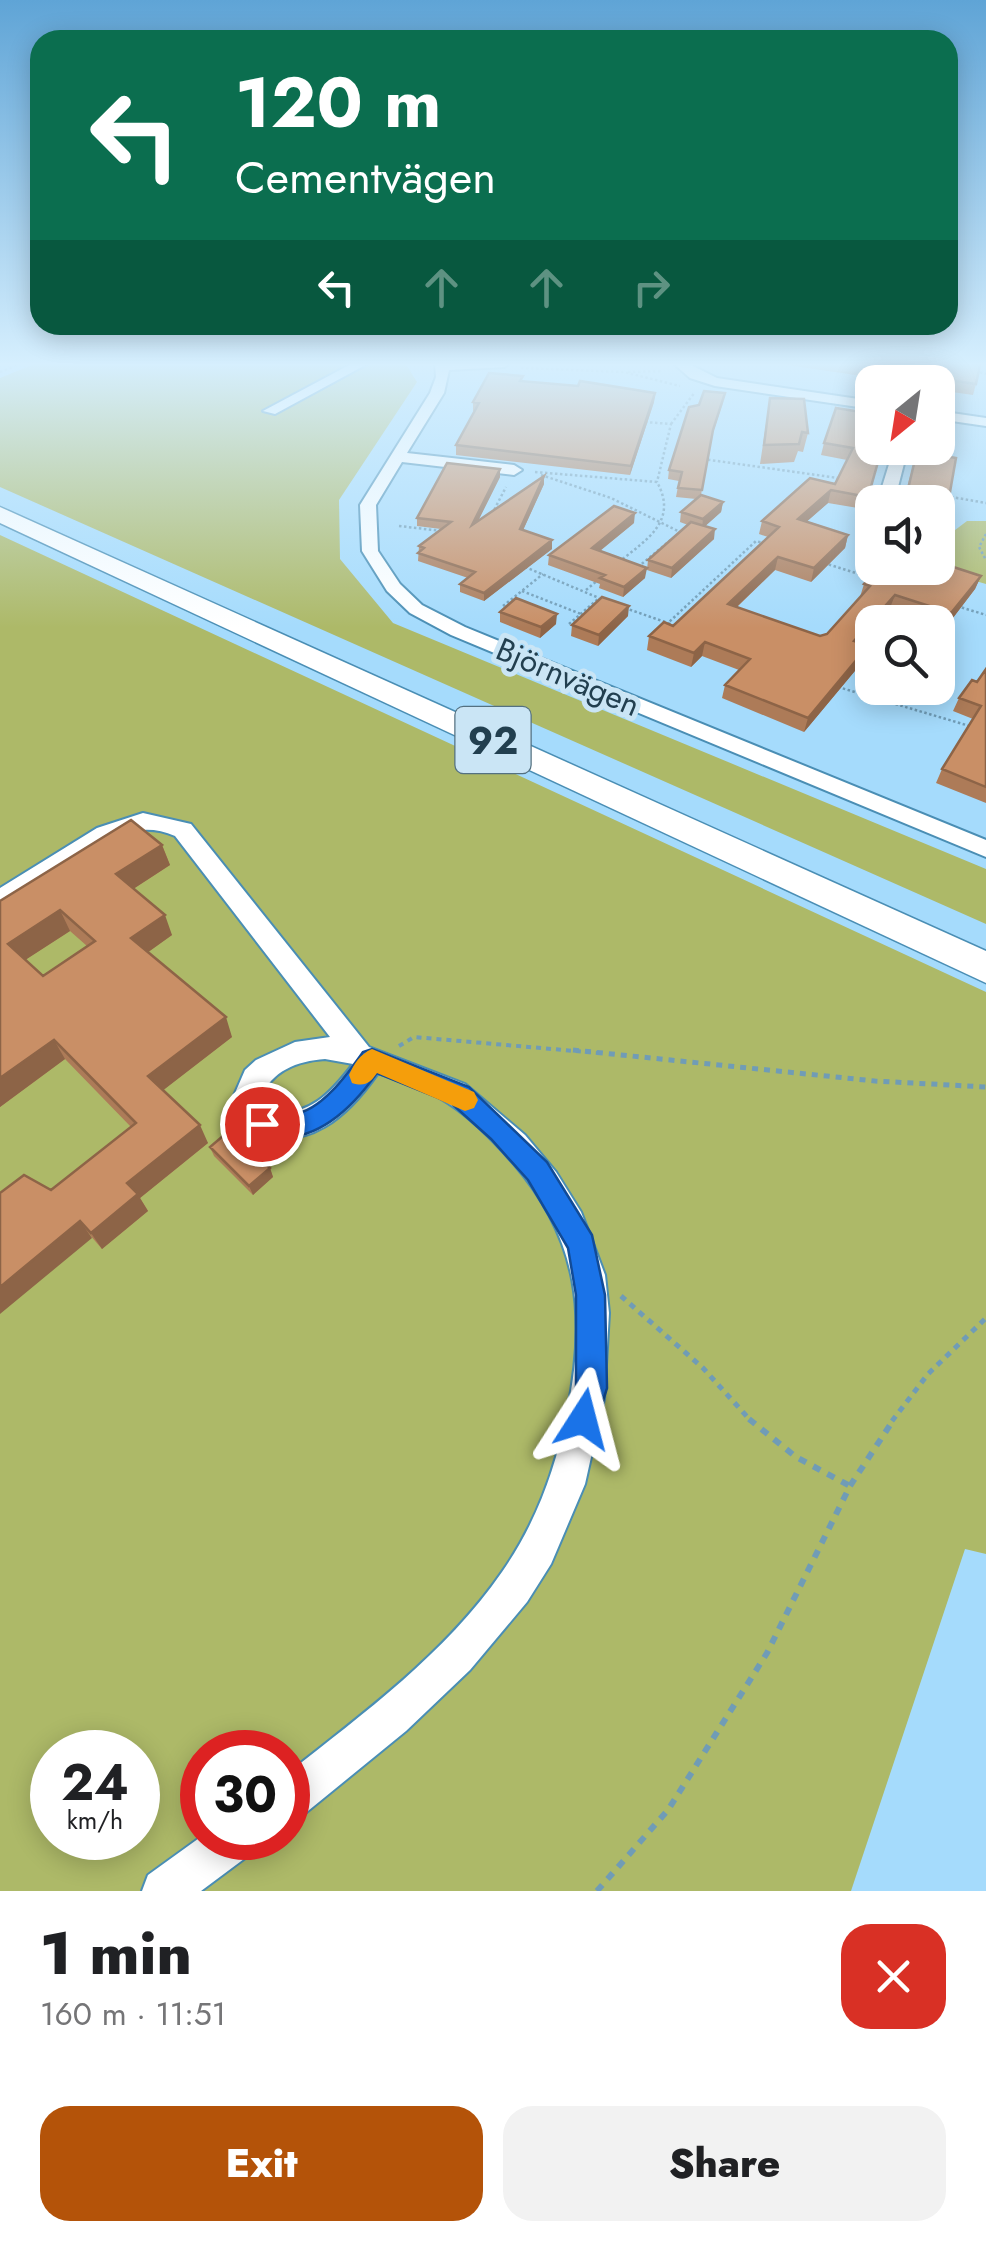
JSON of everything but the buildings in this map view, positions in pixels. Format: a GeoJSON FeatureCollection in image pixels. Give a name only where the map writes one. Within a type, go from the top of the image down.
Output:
{"type":"FeatureCollection","features":[{"type":"Feature","properties":{"kind":"highway","name":"92"},"geometry":{"type":"LineString","coordinates":[[0,502],[986,947]]}},
{"type":"Feature","properties":{"kind":"highway","name":"92"},"geometry":{"type":"LineString","coordinates":[[0,514],[986,968]]}},
{"type":"Feature","properties":{"kind":"street","name":"Björnvägen"},"geometry":{"type":"LineString","coordinates":[[403,451],[368,505],[369,540],[381,572],[416,610],[458,631],[986,849]]}},
{"type":"Feature","properties":{"kind":"street"},"geometry":{"type":"LineString","coordinates":[[399,457],[514,470]]}},
{"type":"Feature","properties":{"kind":"street"},"geometry":{"type":"LineString","coordinates":[[0,900],[115,829],[140,820],[168,822],[183,830],[366,1057],[460,1095],[538,1171],[582,1244],[590,1295],[591,1388],[568,1480],[540,1549],[492,1617],[420,1695],[310,1782]]}},
{"type":"Feature","properties":{"kind":"street"},"geometry":{"type":"LineString","coordinates":[[164,1891],[207,1860]]}},
{"type":"Feature","properties":{"kind":"path"},"geometry":{"type":"LineString","coordinates":[[620,562],[665,524],[668,511],[657,482],[664,454],[674,455]]}},
{"type":"Feature","properties":{"kind":"path"},"geometry":{"type":"LineString","coordinates":[[703,459],[877,485]]}},
{"type":"Feature","properties":{"kind":"path"},"geometry":{"type":"LineString","coordinates":[[490,520],[514,470],[657,482]]}},
{"type":"Feature","properties":{"kind":"path"},"geometry":{"type":"LineString","coordinates":[[534,472],[600,494],[682,530],[638,568]]}},
{"type":"Feature","properties":{"kind":"path"},"geometry":{"type":"LineString","coordinates":[[955,497],[986,502]]}},
{"type":"Feature","properties":{"kind":"path"},"geometry":{"type":"LineString","coordinates":[[400,526],[447,532]]}},
{"type":"Feature","properties":{"kind":"path"},"geometry":{"type":"LineString","coordinates":[[986,534],[979,547],[986,560]]}},
{"type":"Feature","properties":{"kind":"path"},"geometry":{"type":"LineString","coordinates":[[668,623],[756,541],[774,546]]}},
{"type":"Feature","properties":{"kind":"path"},"geometry":{"type":"LineString","coordinates":[[809,558],[855,573]]}},
{"type":"Feature","properties":{"kind":"path"},"geometry":{"type":"LineString","coordinates":[[526,568],[599,598],[569,624]]}},
{"type":"Feature","properties":{"kind":"path"},"geometry":{"type":"LineString","coordinates":[[586,590],[608,571]]}},
{"type":"Feature","properties":{"kind":"path"},"geometry":{"type":"LineString","coordinates":[[502,606],[543,574]]}},
{"type":"Feature","properties":{"kind":"path"},"geometry":{"type":"LineString","coordinates":[[522,591],[581,614]]}},
{"type":"Feature","properties":{"kind":"path"},"geometry":{"type":"LineString","coordinates":[[616,604],[686,630]]}},
{"type":"Feature","properties":{"kind":"path"},"geometry":{"type":"LineString","coordinates":[[951,604],[986,615]]}},
{"type":"Feature","properties":{"kind":"path"},"geometry":{"type":"LineString","coordinates":[[832,685],[976,728]]}},
{"type":"Feature","properties":{"kind":"path"},"geometry":{"type":"LineString","coordinates":[[366,1057],[414,1037],[986,1087]]}},
{"type":"Feature","properties":{"kind":"path"},"geometry":{"type":"LineString","coordinates":[[615,1292],[703,1368],[752,1422],[796,1457],[850,1486]]}},
{"type":"Feature","properties":{"kind":"path"},"geometry":{"type":"LineString","coordinates":[[596,1891],[668,1810],[757,1668],[850,1486],[928,1374],[986,1318]]}},
{"type":"Feature","properties":{"kind":"green space"},"geometry":{"type":"Polygon","coordinates":[[[0,451],[371,451],[339,500],[340,559],[393,623],[986,869],[986,924],[0,487],[0,451]]]}},
{"type":"Feature","properties":{"kind":"green space"},"geometry":{"type":"Polygon","coordinates":[[[967,521],[986,521],[986,584],[955,575],[955,530],[967,521]]]}},
{"type":"Feature","properties":{"kind":"green space"},"geometry":{"type":"Polygon","coordinates":[[[0,535],[986,992],[986,1554],[965,1549],[851,1891],[0,1891],[0,535]]]}},
{"type":"Feature","properties":{"kind":"slow traffic"},"geometry":{"type":"LineString","coordinates":[[361,1075],[372,1060],[465,1100]]}},
{"type":"Feature","properties":{"kind":"route"},"geometry":{"type":"LineString","coordinates":[[262,1124],[300,1126],[326,1111],[357,1082],[372,1060],[460,1095],[500,1131],[538,1171],[582,1244],[590,1295],[591,1388],[583,1419]]}}]}
